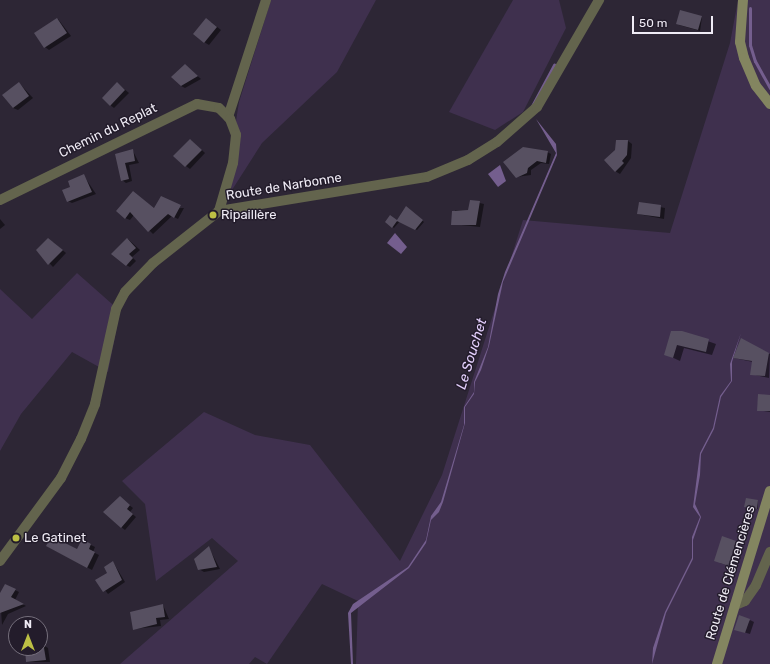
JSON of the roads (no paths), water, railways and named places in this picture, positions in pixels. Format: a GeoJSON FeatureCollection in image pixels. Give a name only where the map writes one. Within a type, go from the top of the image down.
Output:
{"type":"FeatureCollection","features":[{"type":"Feature","properties":{"kind":"street"},"geometry":{"type":"LineString","coordinates":[[219,211],[237,145],[228,117],[266,0]]}},
{"type":"Feature","properties":{"kind":"street","name":"Route de Narbonne"},"geometry":{"type":"LineString","coordinates":[[0,561],[61,478],[82,439],[95,404],[116,309],[125,292],[153,263],[219,211],[427,177],[468,160],[497,142],[538,107],[599,0]]}},
{"type":"Feature","properties":{"kind":"street"},"geometry":{"type":"LineString","coordinates":[[743,0],[740,35],[744,58],[756,86],[770,104]]}},
{"type":"Feature","properties":{"kind":"street","name":"Chemin du Replat"},"geometry":{"type":"LineString","coordinates":[[0,200],[183,108],[197,104],[212,105],[228,117]]}},
{"type":"Feature","properties":{"kind":"street","name":"Route de Clémencières"},"geometry":{"type":"LineString","coordinates":[[717,664],[770,491]]}},
{"type":"Feature","properties":{"kind":"street"},"geometry":{"type":"LineString","coordinates":[[735,605],[745,601],[756,585],[770,552]]}},
{"type":"Feature","properties":{"kind":"waterway"},"geometry":{"type":"LineString","coordinates":[[750,8],[750,45],[755,61],[770,88]]}},
{"type":"Feature","properties":{"kind":"waterway","name":"Le Souchet"},"geometry":{"type":"LineString","coordinates":[[532,106],[554,65]]}},
{"type":"Feature","properties":{"kind":"place","name":"Ripaillère"},"geometry":{"type":"Point","coordinates":[213,215]}},
{"type":"Feature","properties":{"kind":"place","name":"Le Gatinet"},"geometry":{"type":"Point","coordinates":[16,538]}}]}
